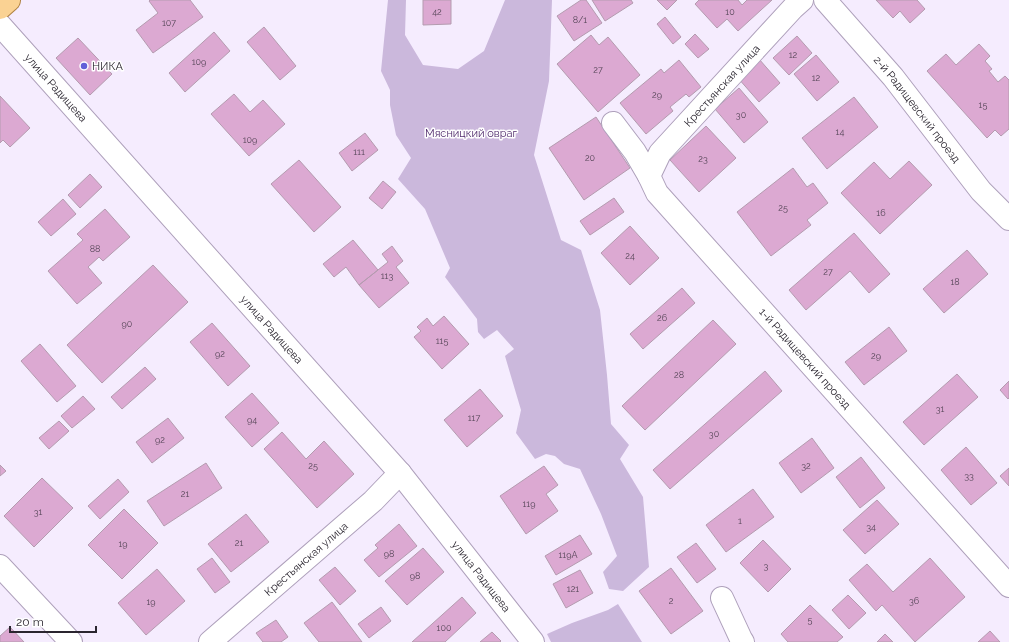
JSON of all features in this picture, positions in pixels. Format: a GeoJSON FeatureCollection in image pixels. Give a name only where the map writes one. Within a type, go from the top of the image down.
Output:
{"type":"FeatureCollection","features":[{"type":"Feature","properties":{"kind":"main road"},"geometry":{"type":"LineString","coordinates":[[0,8],[9,0]]}},
{"type":"Feature","properties":{"kind":"street","name":"Крестьянская улица"},"geometry":{"type":"LineString","coordinates":[[649,176],[660,153],[802,0]]}},
{"type":"Feature","properties":{"kind":"street","name":"2-й Радищевский проезд"},"geometry":{"type":"LineString","coordinates":[[825,0],[892,77],[981,191],[1009,220]]}},
{"type":"Feature","properties":{"kind":"street","name":"улица Радищева"},"geometry":{"type":"LineString","coordinates":[[0,25],[400,473],[533,642]]}},
{"type":"Feature","properties":{"kind":"street","name":"1-й Радищевский проезд"},"geometry":{"type":"LineString","coordinates":[[613,122],[635,152],[657,193],[1009,586]]}},
{"type":"Feature","properties":{"kind":"street","name":"Крестьянская улица"},"geometry":{"type":"LineString","coordinates":[[210,642],[373,501],[400,473]]}},
{"type":"Feature","properties":{"kind":"street"},"geometry":{"type":"LineString","coordinates":[[0,566],[71,642]]}},
{"type":"Feature","properties":{"kind":"street"},"geometry":{"type":"LineString","coordinates":[[722,598],[743,642]]}},
{"type":"Feature","properties":{"kind":"green space","name":"Мясницкий овраг"},"geometry":{"type":"Polygon","coordinates":[[[388,0],[406,0],[405,35],[423,65],[458,69],[484,51],[505,0],[552,0],[549,81],[534,155],[561,240],[581,250],[600,310],[611,424],[629,445],[620,459],[643,497],[649,567],[623,591],[609,589],[603,572],[617,556],[601,514],[580,469],[564,464],[555,456],[546,454],[535,459],[516,433],[521,410],[505,356],[514,349],[497,330],[484,339],[478,332],[477,319],[445,277],[450,268],[425,209],[398,179],[411,158],[396,135],[390,105],[390,90],[381,71],[388,0]]]}},
{"type":"Feature","properties":{"kind":"green space"},"geometry":{"type":"Polygon","coordinates":[[[618,604],[642,642],[551,642],[547,634],[608,610],[618,604]]]}},
{"type":"Feature","properties":{"kind":"building"},"geometry":{"type":"Polygon","coordinates":[[[190,0],[203,17],[153,53],[136,30],[158,13],[149,1],[190,0]]]}},
{"type":"Feature","properties":{"kind":"building"},"geometry":{"type":"Polygon","coordinates":[[[423,0],[451,0],[451,24],[423,25],[423,0]]]}},
{"type":"Feature","properties":{"kind":"building"},"geometry":{"type":"Polygon","coordinates":[[[581,0],[586,0],[602,23],[574,41],[557,16],[581,0]]]}},
{"type":"Feature","properties":{"kind":"building"},"geometry":{"type":"Polygon","coordinates":[[[592,0],[631,0],[633,3],[605,21],[592,0]]]}},
{"type":"Feature","properties":{"kind":"building"},"geometry":{"type":"Polygon","coordinates":[[[657,0],[677,0],[667,10],[657,0]]]}},
{"type":"Feature","properties":{"kind":"building"},"geometry":{"type":"Polygon","coordinates":[[[699,0],[738,0],[742,5],[747,0],[772,0],[738,31],[727,19],[717,28],[695,4],[699,0]]]}},
{"type":"Feature","properties":{"kind":"building"},"geometry":{"type":"Polygon","coordinates":[[[876,0],[917,0],[925,9],[910,23],[900,11],[893,18],[876,0]]]}},
{"type":"Feature","properties":{"kind":"building"},"geometry":{"type":"Polygon","coordinates":[[[665,17],[681,37],[673,44],[657,24],[665,17]]]}},
{"type":"Feature","properties":{"kind":"building"},"geometry":{"type":"Polygon","coordinates":[[[264,27],[296,66],[280,80],[247,42],[264,27]]]}},
{"type":"Feature","properties":{"kind":"building"},"geometry":{"type":"Polygon","coordinates":[[[214,32],[230,51],[185,92],[169,73],[214,32]]]}},
{"type":"Feature","properties":{"kind":"building"},"geometry":{"type":"Polygon","coordinates":[[[695,34],[709,49],[698,58],[685,44],[695,34]]]}},
{"type":"Feature","properties":{"kind":"building"},"geometry":{"type":"Polygon","coordinates":[[[591,35],[599,45],[608,37],[640,75],[598,112],[557,64],[591,35]]]}},
{"type":"Feature","properties":{"kind":"building"},"geometry":{"type":"Polygon","coordinates":[[[797,36],[812,53],[789,75],[773,58],[797,36]]]}},
{"type":"Feature","properties":{"kind":"building","name":"НИКА"},"geometry":{"type":"Polygon","coordinates":[[[78,38],[112,74],[90,95],[56,58],[78,38]]]}},
{"type":"Feature","properties":{"kind":"building"},"geometry":{"type":"Polygon","coordinates":[[[979,44],[990,56],[985,61],[992,69],[989,71],[998,82],[1005,76],[1009,80],[1009,129],[1001,136],[995,130],[987,138],[927,71],[946,54],[956,65],[979,44]]]}},
{"type":"Feature","properties":{"kind":"building"},"geometry":{"type":"Polygon","coordinates":[[[816,55],[839,82],[817,101],[794,74],[816,55]]]}},
{"type":"Feature","properties":{"kind":"building"},"geometry":{"type":"Polygon","coordinates":[[[759,59],[780,83],[759,102],[738,78],[759,59]]]}},
{"type":"Feature","properties":{"kind":"building"},"geometry":{"type":"Polygon","coordinates":[[[679,60],[701,87],[689,97],[686,94],[670,107],[673,111],[646,134],[620,103],[661,69],[664,73],[679,60]]]}},
{"type":"Feature","properties":{"kind":"building"},"geometry":{"type":"Polygon","coordinates":[[[739,88],[768,122],[744,143],[715,109],[739,88]]]}},
{"type":"Feature","properties":{"kind":"building"},"geometry":{"type":"Polygon","coordinates":[[[234,94],[250,112],[263,100],[285,124],[249,156],[211,114],[234,94]]]}},
{"type":"Feature","properties":{"kind":"building"},"geometry":{"type":"Polygon","coordinates":[[[0,96],[30,128],[10,147],[3,140],[0,143],[0,96]]]}},
{"type":"Feature","properties":{"kind":"building"},"geometry":{"type":"Polygon","coordinates":[[[854,97],[878,127],[827,169],[802,138],[854,97]]]}},
{"type":"Feature","properties":{"kind":"building"},"geometry":{"type":"Polygon","coordinates":[[[596,117],[630,168],[584,200],[549,148],[596,117]]]}},
{"type":"Feature","properties":{"kind":"building"},"geometry":{"type":"Polygon","coordinates":[[[706,126],[736,158],[699,192],[670,160],[706,126]]]}},
{"type":"Feature","properties":{"kind":"building"},"geometry":{"type":"Polygon","coordinates":[[[365,133],[378,150],[352,171],[339,153],[365,133]]]}},
{"type":"Feature","properties":{"kind":"building"},"geometry":{"type":"Polygon","coordinates":[[[299,160],[341,207],[314,232],[271,184],[299,160]]]}},
{"type":"Feature","properties":{"kind":"building"},"geometry":{"type":"Polygon","coordinates":[[[909,161],[932,185],[880,234],[841,193],[874,162],[890,179],[909,161]]]}},
{"type":"Feature","properties":{"kind":"building"},"geometry":{"type":"Polygon","coordinates":[[[793,168],[807,187],[813,183],[828,203],[807,220],[811,225],[771,256],[737,212],[793,168]]]}},
{"type":"Feature","properties":{"kind":"building"},"geometry":{"type":"Polygon","coordinates":[[[90,174],[102,187],[80,208],[68,195],[90,174]]]}},
{"type":"Feature","properties":{"kind":"building"},"geometry":{"type":"Polygon","coordinates":[[[383,181],[396,192],[382,209],[369,198],[383,181]]]}},
{"type":"Feature","properties":{"kind":"building"},"geometry":{"type":"Polygon","coordinates":[[[614,198],[624,212],[590,235],[580,221],[614,198]]]}},
{"type":"Feature","properties":{"kind":"building"},"geometry":{"type":"Polygon","coordinates":[[[63,199],[76,214],[51,236],[38,222],[63,199]]]}},
{"type":"Feature","properties":{"kind":"building"},"geometry":{"type":"Polygon","coordinates":[[[105,209],[130,237],[103,261],[99,257],[88,267],[102,283],[77,304],[48,271],[83,240],[77,234],[105,209]]]}},
{"type":"Feature","properties":{"kind":"building"},"geometry":{"type":"Polygon","coordinates":[[[630,226],[659,258],[630,285],[601,253],[630,226]]]}},
{"type":"Feature","properties":{"kind":"building"},"geometry":{"type":"Polygon","coordinates":[[[854,233],[890,274],[869,293],[850,271],[806,310],[789,290],[854,233]]]}},
{"type":"Feature","properties":{"kind":"building"},"geometry":{"type":"Polygon","coordinates":[[[353,240],[378,270],[359,285],[346,267],[334,277],[323,264],[353,240]]]}},
{"type":"Feature","properties":{"kind":"building"},"geometry":{"type":"Polygon","coordinates":[[[392,246],[403,261],[396,267],[409,283],[379,308],[359,285],[388,262],[382,254],[392,246]]]}},
{"type":"Feature","properties":{"kind":"building"},"geometry":{"type":"Polygon","coordinates":[[[967,250],[988,274],[944,313],[923,289],[967,250]]]}},
{"type":"Feature","properties":{"kind":"building"},"geometry":{"type":"Polygon","coordinates":[[[153,265],[188,302],[102,383],[67,345],[153,265]]]}},
{"type":"Feature","properties":{"kind":"building"},"geometry":{"type":"Polygon","coordinates":[[[682,288],[695,303],[643,349],[630,334],[682,288]]]}},
{"type":"Feature","properties":{"kind":"building"},"geometry":{"type":"Polygon","coordinates":[[[444,316],[469,344],[442,369],[414,337],[421,331],[417,327],[427,318],[433,326],[444,316]]]}},
{"type":"Feature","properties":{"kind":"building"},"geometry":{"type":"Polygon","coordinates":[[[713,320],[736,344],[645,430],[622,406],[713,320]]]}},
{"type":"Feature","properties":{"kind":"building"},"geometry":{"type":"Polygon","coordinates":[[[212,323],[250,366],[228,386],[190,342],[212,323]]]}},
{"type":"Feature","properties":{"kind":"building"},"geometry":{"type":"Polygon","coordinates":[[[889,327],[907,351],[864,385],[845,362],[889,327]]]}},
{"type":"Feature","properties":{"kind":"building"},"geometry":{"type":"Polygon","coordinates":[[[40,344],[76,386],[57,402],[21,361],[40,344]]]}},
{"type":"Feature","properties":{"kind":"building"},"geometry":{"type":"Polygon","coordinates":[[[145,367],[156,379],[122,409],[111,397],[145,367]]]}},
{"type":"Feature","properties":{"kind":"building"},"geometry":{"type":"Polygon","coordinates":[[[765,371],[782,391],[670,489],[653,470],[765,371]]]}},
{"type":"Feature","properties":{"kind":"building"},"geometry":{"type":"Polygon","coordinates":[[[957,374],[978,397],[924,445],[903,422],[957,374]]]}},
{"type":"Feature","properties":{"kind":"building"},"geometry":{"type":"Polygon","coordinates":[[[1009,381],[1009,398],[1008,399],[1000,390],[1009,381]]]}},
{"type":"Feature","properties":{"kind":"building"},"geometry":{"type":"Polygon","coordinates":[[[480,389],[503,416],[467,447],[444,420],[480,389]]]}},
{"type":"Feature","properties":{"kind":"building"},"geometry":{"type":"Polygon","coordinates":[[[252,393],[279,423],[252,447],[225,417],[252,393]]]}},
{"type":"Feature","properties":{"kind":"building"},"geometry":{"type":"Polygon","coordinates":[[[83,396],[95,409],[72,428],[61,416],[83,396]]]}},
{"type":"Feature","properties":{"kind":"building"},"geometry":{"type":"Polygon","coordinates":[[[168,418],[184,438],[152,463],[136,442],[168,418]]]}},
{"type":"Feature","properties":{"kind":"building"},"geometry":{"type":"Polygon","coordinates":[[[59,421],[69,431],[49,449],[39,438],[59,421]]]}},
{"type":"Feature","properties":{"kind":"building"},"geometry":{"type":"Polygon","coordinates":[[[282,432],[306,459],[324,441],[354,474],[317,508],[264,449],[282,432]]]}},
{"type":"Feature","properties":{"kind":"building"},"geometry":{"type":"Polygon","coordinates":[[[812,438],[834,468],[801,493],[779,463],[812,438]]]}},
{"type":"Feature","properties":{"kind":"building"},"geometry":{"type":"Polygon","coordinates":[[[966,447],[997,483],[971,505],[941,470],[966,447]]]}},
{"type":"Feature","properties":{"kind":"building"},"geometry":{"type":"Polygon","coordinates":[[[861,457],[885,488],[860,508],[836,477],[861,457]]]}},
{"type":"Feature","properties":{"kind":"building"},"geometry":{"type":"Polygon","coordinates":[[[206,463],[222,488],[164,526],[147,501],[206,463]]]}},
{"type":"Feature","properties":{"kind":"building"},"geometry":{"type":"Polygon","coordinates":[[[0,465],[6,471],[0,476],[0,465]]]}},
{"type":"Feature","properties":{"kind":"building"},"geometry":{"type":"Polygon","coordinates":[[[544,466],[558,485],[546,494],[558,511],[526,534],[500,496],[544,466]]]}},
{"type":"Feature","properties":{"kind":"building"},"geometry":{"type":"Polygon","coordinates":[[[1009,468],[1009,486],[1000,476],[1009,468]]]}},
{"type":"Feature","properties":{"kind":"building"},"geometry":{"type":"Polygon","coordinates":[[[42,478],[73,508],[34,547],[4,516],[42,478]]]}},
{"type":"Feature","properties":{"kind":"building"},"geometry":{"type":"Polygon","coordinates":[[[118,479],[129,492],[100,519],[88,506],[118,479]]]}},
{"type":"Feature","properties":{"kind":"building"},"geometry":{"type":"Polygon","coordinates":[[[753,489],[774,517],[726,552],[706,525],[753,489]]]}},
{"type":"Feature","properties":{"kind":"building"},"geometry":{"type":"Polygon","coordinates":[[[877,500],[899,524],[865,554],[843,530],[877,500]]]}},
{"type":"Feature","properties":{"kind":"building"},"geometry":{"type":"Polygon","coordinates":[[[124,509],[158,543],[122,579],[88,545],[124,509]]]}},
{"type":"Feature","properties":{"kind":"building"},"geometry":{"type":"Polygon","coordinates":[[[246,514],[269,542],[231,572],[208,544],[246,514]]]}},
{"type":"Feature","properties":{"kind":"building"},"geometry":{"type":"Polygon","coordinates":[[[399,524],[417,546],[379,577],[364,560],[378,548],[375,545],[399,524]]]}},
{"type":"Feature","properties":{"kind":"building"},"geometry":{"type":"Polygon","coordinates":[[[580,535],[592,554],[556,575],[545,556],[580,535]]]}},
{"type":"Feature","properties":{"kind":"building"},"geometry":{"type":"Polygon","coordinates":[[[763,540],[791,569],[768,592],[740,563],[763,540]]]}},
{"type":"Feature","properties":{"kind":"building"},"geometry":{"type":"Polygon","coordinates":[[[696,543],[716,569],[697,583],[677,557],[696,543]]]}},
{"type":"Feature","properties":{"kind":"building"},"geometry":{"type":"Polygon","coordinates":[[[423,548],[444,572],[407,605],[385,581],[423,548]]]}},
{"type":"Feature","properties":{"kind":"building"},"geometry":{"type":"Polygon","coordinates":[[[212,558],[230,582],[215,593],[197,569],[212,558]]]}},
{"type":"Feature","properties":{"kind":"building"},"geometry":{"type":"Polygon","coordinates":[[[930,558],[965,597],[915,642],[882,605],[876,611],[849,580],[867,564],[893,592],[930,558]]]}},
{"type":"Feature","properties":{"kind":"building"},"geometry":{"type":"Polygon","coordinates":[[[335,567],[356,591],[340,605],[319,580],[335,567]]]}},
{"type":"Feature","properties":{"kind":"building"},"geometry":{"type":"Polygon","coordinates":[[[671,568],[703,611],[671,634],[639,591],[671,568]]]}},
{"type":"Feature","properties":{"kind":"building"},"geometry":{"type":"Polygon","coordinates":[[[157,569],[185,601],[146,635],[118,603],[157,569]]]}},
{"type":"Feature","properties":{"kind":"building"},"geometry":{"type":"Polygon","coordinates":[[[580,570],[593,593],[566,608],[553,584],[580,570]]]}},
{"type":"Feature","properties":{"kind":"building"},"geometry":{"type":"Polygon","coordinates":[[[848,595],[866,613],[849,629],[832,610],[848,595]]]}},
{"type":"Feature","properties":{"kind":"building"},"geometry":{"type":"Polygon","coordinates":[[[462,597],[476,613],[445,642],[412,642],[462,597]]]}},
{"type":"Feature","properties":{"kind":"building"},"geometry":{"type":"Polygon","coordinates":[[[332,602],[362,642],[319,642],[304,623],[332,602]]]}},
{"type":"Feature","properties":{"kind":"building"},"geometry":{"type":"Polygon","coordinates":[[[810,605],[843,637],[837,642],[788,642],[781,634],[810,605]]]}},
{"type":"Feature","properties":{"kind":"building"},"geometry":{"type":"Polygon","coordinates":[[[381,607],[391,621],[369,638],[358,624],[381,607]]]}},
{"type":"Feature","properties":{"kind":"building"},"geometry":{"type":"Polygon","coordinates":[[[276,620],[288,637],[281,642],[263,642],[256,633],[276,620]]]}},
{"type":"Feature","properties":{"kind":"building"},"geometry":{"type":"Polygon","coordinates":[[[10,627],[24,642],[0,642],[0,636],[10,627]]]}},
{"type":"Feature","properties":{"kind":"building"},"geometry":{"type":"Polygon","coordinates":[[[990,631],[1000,642],[978,642],[990,631]]]}},
{"type":"Feature","properties":{"kind":"building"},"geometry":{"type":"Polygon","coordinates":[[[492,632],[501,641],[500,642],[480,642],[492,632]]]}},
{"type":"Feature","properties":{"kind":"building"},"geometry":{"type":"Polygon","coordinates":[[[885,634],[893,642],[877,642],[885,634]]]}},
{"type":"Feature","properties":{"kind":"place","name":"НИКА"},"geometry":{"type":"Point","coordinates":[84,66]}}]}
